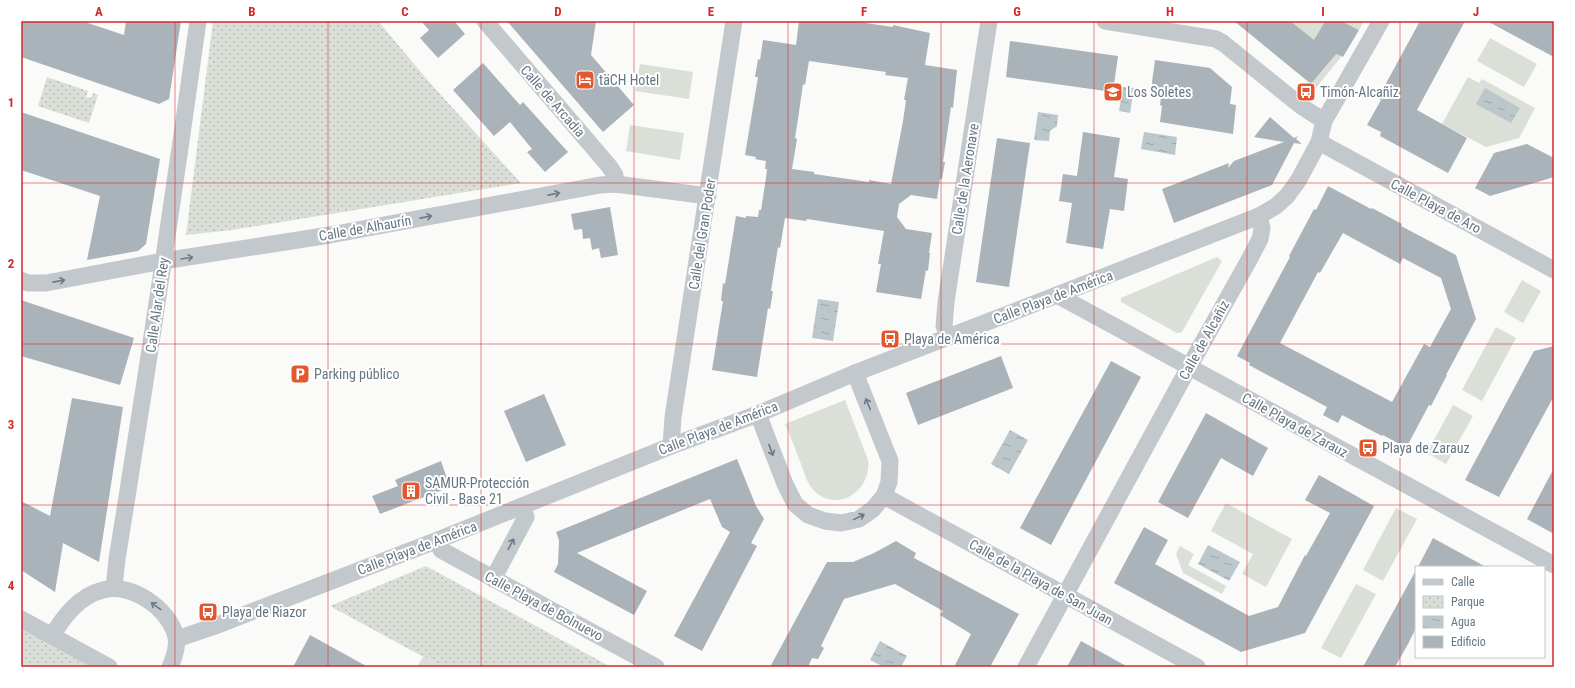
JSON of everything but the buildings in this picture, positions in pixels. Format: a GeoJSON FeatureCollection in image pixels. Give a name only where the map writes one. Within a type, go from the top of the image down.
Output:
{"type":"FeatureCollection","features":[{"type":"Feature","properties":{"kind":"street","name":"Calle Alar del Rey"},"geometry":{"type":"LineString","coordinates":[[114,588],[117,559],[147,376],[198,21]]}},
{"type":"Feature","properties":{"kind":"street","name":"Calle de Arcadia"},"geometry":{"type":"LineString","coordinates":[[485,21],[609,166],[615,175],[616,184]]}},
{"type":"Feature","properties":{"kind":"street","name":"Calle del Gran Poder"},"geometry":{"type":"LineString","coordinates":[[671,446],[673,417],[734,21]]}},
{"type":"Feature","properties":{"kind":"street","name":"Calle de la Aeronave"},"geometry":{"type":"LineString","coordinates":[[949,337],[944,326],[946,302],[990,21]]}},
{"type":"Feature","properties":{"kind":"street"},"geometry":{"type":"LineString","coordinates":[[1105,21],[1180,26],[1216,39],[1301,106],[1324,121]]}},
{"type":"Feature","properties":{"kind":"street"},"geometry":{"type":"LineString","coordinates":[[1260,216],[1276,206],[1287,196],[1298,181],[1319,142],[1324,121],[1381,21]]}},
{"type":"Feature","properties":{"kind":"street","name":"Calle Playa de Aro"},"geometry":{"type":"LineString","coordinates":[[1319,142],[1554,270]]}},
{"type":"Feature","properties":{"kind":"street","name":"Calle de Alhaurín"},"geometry":{"type":"LineString","coordinates":[[21,280],[28,283],[46,283],[164,261],[330,235],[600,185],[616,184],[708,196]]}},
{"type":"Feature","properties":{"kind":"street","name":"Calle Playa de América"},"geometry":{"type":"LineString","coordinates":[[176,638],[215,626],[438,540],[671,446],[758,414],[855,373],[1057,296],[1260,216]]}},
{"type":"Feature","properties":{"kind":"street","name":"Calle de Alcañiz"},"geometry":{"type":"LineString","coordinates":[[1026,667],[1260,239],[1262,228],[1260,216]]}},
{"type":"Feature","properties":{"kind":"street","name":"Calle Playa de Zarauz"},"geometry":{"type":"LineString","coordinates":[[1057,296],[1554,565]]}},
{"type":"Feature","properties":{"kind":"street"},"geometry":{"type":"LineString","coordinates":[[758,414],[785,484],[795,504],[808,515],[825,521],[841,523],[859,519],[873,509],[884,496],[889,482],[890,461],[855,373]]}},
{"type":"Feature","properties":{"kind":"street","name":"Calle de la Playa de San Juan"},"geometry":{"type":"LineString","coordinates":[[884,496],[1197,667]]}},
{"type":"Feature","properties":{"kind":"street"},"geometry":{"type":"LineString","coordinates":[[493,579],[526,517],[522,506]]}},
{"type":"Feature","properties":{"kind":"street","name":"Calle Playa de Bolnuevo"},"geometry":{"type":"LineString","coordinates":[[438,540],[441,550],[656,667]]}},
{"type":"Feature","properties":{"kind":"street"},"geometry":{"type":"LineString","coordinates":[[52,636],[62,619],[75,605],[89,596],[103,590],[114,588],[129,591],[146,599],[162,610],[172,624],[176,638],[174,656],[170,667]]}},
{"type":"Feature","properties":{"kind":"street"},"geometry":{"type":"LineString","coordinates":[[21,619],[109,667]]}},
{"type":"Feature","properties":{"kind":"green space"},"geometry":{"type":"Polygon","coordinates":[[[213,21],[378,21],[431,84],[521,183],[232,230],[186,235],[213,21]]]}},
{"type":"Feature","properties":{"kind":"green space"},"geometry":{"type":"Polygon","coordinates":[[[1282,21],[1325,21],[1318,33],[1328,47],[1341,57],[1316,88],[1311,84],[1331,60],[1291,22],[1282,21]]]}},
{"type":"Feature","properties":{"kind":"green space"},"geometry":{"type":"Polygon","coordinates":[[[1332,21],[1364,21],[1359,30],[1343,22],[1332,21]]]}},
{"type":"Feature","properties":{"kind":"green space"},"geometry":{"type":"Polygon","coordinates":[[[1490,38],[1537,64],[1524,87],[1477,61],[1490,38]]]}},
{"type":"Feature","properties":{"kind":"green space"},"geometry":{"type":"Polygon","coordinates":[[[640,64],[693,72],[689,99],[635,91],[640,64]]]}},
{"type":"Feature","properties":{"kind":"green space"},"geometry":{"type":"Polygon","coordinates":[[[47,77],[88,91],[86,97],[91,98],[93,93],[98,95],[89,123],[38,106],[47,77]]]}},
{"type":"Feature","properties":{"kind":"green space"},"geometry":{"type":"Polygon","coordinates":[[[1468,77],[1479,83],[1482,79],[1535,108],[1519,138],[1486,147],[1442,124],[1468,77]]]}},
{"type":"Feature","properties":{"kind":"green space"},"geometry":{"type":"Polygon","coordinates":[[[630,125],[684,133],[680,160],[626,151],[630,125]]]}},
{"type":"Feature","properties":{"kind":"green space"},"geometry":{"type":"Polygon","coordinates":[[[1217,257],[1222,261],[1182,332],[1177,333],[1121,302],[1121,298],[1217,257]]]}},
{"type":"Feature","properties":{"kind":"green space"},"geometry":{"type":"Polygon","coordinates":[[[1522,280],[1541,291],[1523,323],[1504,312],[1522,280]]]}},
{"type":"Feature","properties":{"kind":"green space"},"geometry":{"type":"Polygon","coordinates":[[[1496,327],[1516,338],[1482,401],[1462,390],[1496,327]]]}},
{"type":"Feature","properties":{"kind":"green space"},"geometry":{"type":"Polygon","coordinates":[[[845,400],[868,460],[868,472],[864,482],[857,491],[849,497],[839,500],[829,499],[820,495],[809,484],[785,424],[845,400]]]}},
{"type":"Feature","properties":{"kind":"green space"},"geometry":{"type":"Polygon","coordinates":[[[1453,405],[1473,416],[1446,464],[1427,453],[1453,405]]]}},
{"type":"Feature","properties":{"kind":"green space"},"geometry":{"type":"Polygon","coordinates":[[[1226,503],[1292,539],[1266,587],[1242,574],[1253,554],[1211,531],[1226,503]]]}},
{"type":"Feature","properties":{"kind":"green space"},"geometry":{"type":"Polygon","coordinates":[[[1396,508],[1417,519],[1383,581],[1363,570],[1396,508]]]}},
{"type":"Feature","properties":{"kind":"green space"},"geometry":{"type":"Polygon","coordinates":[[[1180,546],[1194,554],[1188,565],[1226,586],[1222,594],[1183,573],[1176,554],[1180,546]]]}},
{"type":"Feature","properties":{"kind":"green space"},"geometry":{"type":"Polygon","coordinates":[[[426,566],[611,667],[442,667],[330,606],[426,566]]]}},
{"type":"Feature","properties":{"kind":"green space"},"geometry":{"type":"Polygon","coordinates":[[[1356,584],[1376,594],[1341,658],[1321,648],[1356,584]]]}},
{"type":"Feature","properties":{"kind":"green space"},"geometry":{"type":"Polygon","coordinates":[[[21,619],[109,667],[21,667],[21,619]]]}},
{"type":"Feature","properties":{"kind":"green space"},"geometry":{"type":"Polygon","coordinates":[[[423,657],[442,667],[417,667],[423,657]]]}},
{"type":"Feature","properties":{"kind":"water"},"geometry":{"type":"Polygon","coordinates":[[[1123,87],[1134,88],[1130,113],[1119,111],[1123,87]]]}},
{"type":"Feature","properties":{"kind":"water"},"geometry":{"type":"Polygon","coordinates":[[[1485,88],[1520,108],[1511,123],[1476,104],[1485,88]]]}},
{"type":"Feature","properties":{"kind":"water"},"geometry":{"type":"Polygon","coordinates":[[[1038,112],[1058,115],[1057,126],[1050,131],[1049,141],[1034,140],[1038,112]]]}},
{"type":"Feature","properties":{"kind":"water"},"geometry":{"type":"Polygon","coordinates":[[[1144,132],[1177,137],[1175,155],[1141,149],[1144,132]]]}},
{"type":"Feature","properties":{"kind":"water"},"geometry":{"type":"Polygon","coordinates":[[[818,299],[839,302],[833,341],[812,338],[818,299]]]}},
{"type":"Feature","properties":{"kind":"water"},"geometry":{"type":"Polygon","coordinates":[[[1010,430],[1028,440],[1009,474],[991,464],[1010,430]]]}},
{"type":"Feature","properties":{"kind":"water"},"geometry":{"type":"Polygon","coordinates":[[[1208,545],[1240,562],[1229,581],[1198,564],[1208,545]]]}},
{"type":"Feature","properties":{"kind":"water"},"geometry":{"type":"Polygon","coordinates":[[[880,641],[907,656],[901,667],[884,667],[870,660],[880,641]]]}},
{"type":"Feature","properties":{"kind":"place","name":"täCH Hotel"},"geometry":{"type":"Point","coordinates":[585,80]}},
{"type":"Feature","properties":{"kind":"place","name":"Los Soletes"},"geometry":{"type":"Point","coordinates":[1113,92]}},
{"type":"Feature","properties":{"kind":"place","name":"Timón-Alcañiz"},"geometry":{"type":"Point","coordinates":[1306,92]}},
{"type":"Feature","properties":{"kind":"place","name":"Playa de América"},"geometry":{"type":"Point","coordinates":[890,339]}},
{"type":"Feature","properties":{"kind":"place","name":"Parking público"},"geometry":{"type":"Point","coordinates":[300,374]}},
{"type":"Feature","properties":{"kind":"place","name":"Playa de Zarauz"},"geometry":{"type":"Point","coordinates":[1368,448]}},
{"type":"Feature","properties":{"kind":"place","name":"SAMUR-Protección Civil - Base 21"},"geometry":{"type":"Point","coordinates":[411,491]}},
{"type":"Feature","properties":{"kind":"place","name":"Playa de Riazor"},"geometry":{"type":"Point","coordinates":[208,612]}}]}
